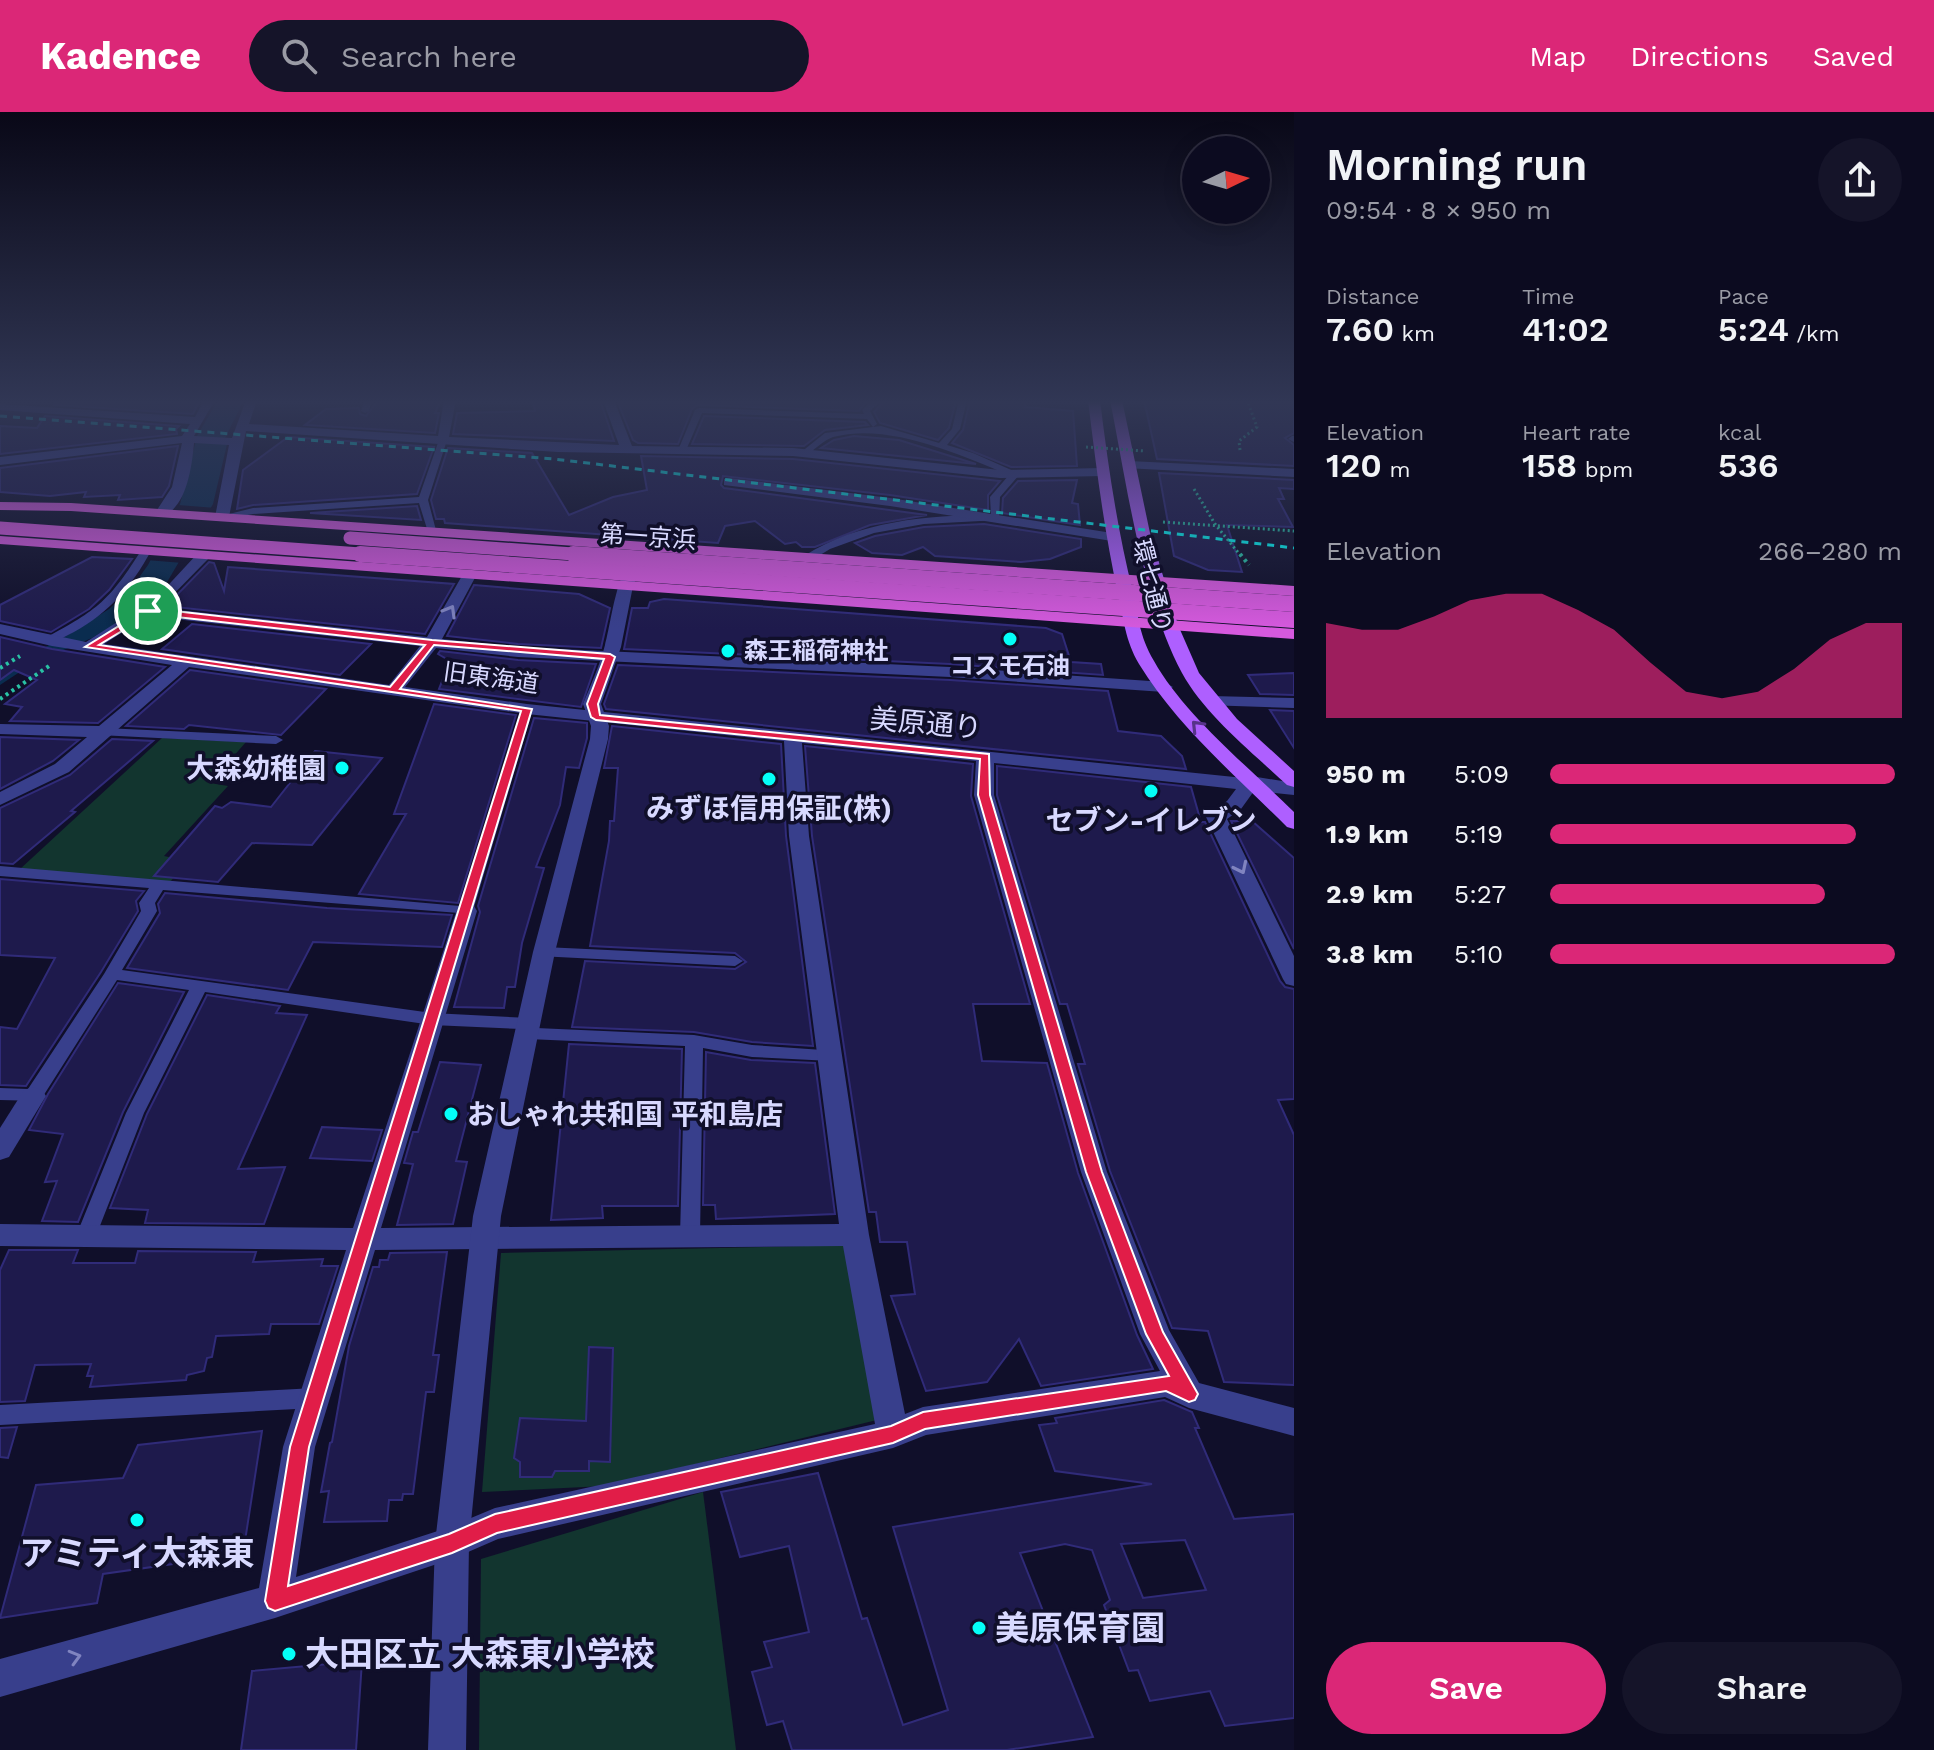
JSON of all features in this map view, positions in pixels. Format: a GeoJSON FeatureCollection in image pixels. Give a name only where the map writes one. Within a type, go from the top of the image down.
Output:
{"type":"FeatureCollection","features":[{"type":"Feature","properties":{"kind":"highway","name":"第一京浜"},"geometry":{"type":"LineString","coordinates":[[0,506],[52,517],[167,517],[350,538],[1294,604]]}},
{"type":"Feature","properties":{"kind":"highway"},"geometry":{"type":"LineString","coordinates":[[215,521],[433,532],[1294,591]]}},
{"type":"Feature","properties":{"kind":"highway","name":"第一京浜"},"geometry":{"type":"LineString","coordinates":[[0,528],[1294,618]]}},
{"type":"Feature","properties":{"kind":"highway"},"geometry":{"type":"LineString","coordinates":[[0,540],[1294,634]]}},
{"type":"Feature","properties":{"kind":"highway"},"geometry":{"type":"LineString","coordinates":[[753,554],[793,567],[972,588],[1164,603],[1294,618]]}},
{"type":"Feature","properties":{"kind":"main road","name":"環七通り"},"geometry":{"type":"LineString","coordinates":[[1104,476],[1129,623],[1146,662],[1177,706],[1294,823]]}},
{"type":"Feature","properties":{"kind":"main road","name":"環七通り"},"geometry":{"type":"LineString","coordinates":[[1131,476],[1140,520],[1170,625],[1191,674],[1211,701],[1254,747],[1294,781]]}},
{"type":"Feature","properties":{"kind":"street"},"geometry":{"type":"LineString","coordinates":[[167,517],[180,476]]}},
{"type":"Feature","properties":{"kind":"street"},"geometry":{"type":"LineString","coordinates":[[215,521],[224,476]]}},
{"type":"Feature","properties":{"kind":"street"},"geometry":{"type":"LineString","coordinates":[[729,482],[1112,537]]}},
{"type":"Feature","properties":{"kind":"street"},"geometry":{"type":"LineString","coordinates":[[447,1750],[452,1543],[484,1240],[544,952],[599,739],[600,726],[592,704],[610,657],[626,586],[642,547]]}},
{"type":"Feature","properties":{"kind":"street"},"geometry":{"type":"LineString","coordinates":[[89,647],[164,598],[199,554]]}},
{"type":"Feature","properties":{"kind":"street"},"geometry":{"type":"LineString","coordinates":[[393,691],[432,642],[470,574]]}},
{"type":"Feature","properties":{"kind":"street"},"geometry":{"type":"LineString","coordinates":[[148,611],[432,642],[610,657],[950,672],[1164,687]]}},
{"type":"Feature","properties":{"kind":"street","name":"旧東海道"},"geometry":{"type":"LineString","coordinates":[[0,629],[185,662],[596,717]]}},
{"type":"Feature","properties":{"kind":"street"},"geometry":{"type":"LineString","coordinates":[[0,645],[30,636]]}},
{"type":"Feature","properties":{"kind":"street"},"geometry":{"type":"LineString","coordinates":[[0,799],[54,774],[185,662]]}},
{"type":"Feature","properties":{"kind":"street"},"geometry":{"type":"LineString","coordinates":[[1211,701],[1294,703]]}},
{"type":"Feature","properties":{"kind":"street","name":"美原通り"},"geometry":{"type":"LineString","coordinates":[[596,717],[1251,782]]}},
{"type":"Feature","properties":{"kind":"street"},"geometry":{"type":"LineString","coordinates":[[0,729],[104,732]]}},
{"type":"Feature","properties":{"kind":"street"},"geometry":{"type":"LineString","coordinates":[[793,738],[799,836],[855,1235],[893,1434]]}},
{"type":"Feature","properties":{"kind":"street"},"geometry":{"type":"LineString","coordinates":[[985,756],[984,795],[1094,1172],[1155,1334],[1189,1394]]}},
{"type":"Feature","properties":{"kind":"street"},"geometry":{"type":"LineString","coordinates":[[1294,789],[1251,782],[1234,805],[1216,817],[1294,979]]}},
{"type":"Feature","properties":{"kind":"street"},"geometry":{"type":"LineString","coordinates":[[275,1601],[299,1447],[466,911]]}},
{"type":"Feature","properties":{"kind":"street"},"geometry":{"type":"LineString","coordinates":[[0,1150],[33,1096]]}},
{"type":"Feature","properties":{"kind":"street"},"geometry":{"type":"LineString","coordinates":[[0,1235],[484,1240],[855,1235]]}},
{"type":"Feature","properties":{"kind":"street"},"geometry":{"type":"LineString","coordinates":[[0,1678],[275,1601],[452,1543],[495,1524],[893,1434],[923,1421],[1168,1383],[1189,1394],[1294,1422]]}},
{"type":"Feature","properties":{"kind":"lane"},"geometry":{"type":"LineString","coordinates":[[431,476],[423,500],[433,532]]}},
{"type":"Feature","properties":{"kind":"lane"},"geometry":{"type":"LineString","coordinates":[[808,558],[822,547],[901,523],[996,518],[995,497],[1013,476]]}},
{"type":"Feature","properties":{"kind":"lane"},"geometry":{"type":"LineString","coordinates":[[215,521],[253,511],[423,500]]}},
{"type":"Feature","properties":{"kind":"lane"},"geometry":{"type":"LineString","coordinates":[[51,640],[116,599],[149,551]]}},
{"type":"Feature","properties":{"kind":"lane"},"geometry":{"type":"LineString","coordinates":[[0,871],[466,911],[527,709]]}},
{"type":"Feature","properties":{"kind":"lane"},"geometry":{"type":"LineString","coordinates":[[104,732],[276,740]]}},
{"type":"Feature","properties":{"kind":"lane"},"geometry":{"type":"LineString","coordinates":[[0,1094],[33,1096],[112,974],[149,911],[147,903],[159,884]]}},
{"type":"Feature","properties":{"kind":"lane"},"geometry":{"type":"LineString","coordinates":[[544,952],[735,961]]}},
{"type":"Feature","properties":{"kind":"lane"},"geometry":{"type":"LineString","coordinates":[[112,974],[432,1019],[694,1041],[752,1051],[831,1055]]}},
{"type":"Feature","properties":{"kind":"lane"},"geometry":{"type":"LineString","coordinates":[[86,1236],[135,1113],[200,986]]}},
{"type":"Feature","properties":{"kind":"lane"},"geometry":{"type":"LineString","coordinates":[[690,1236],[694,1041]]}},
{"type":"Feature","properties":{"kind":"lane"},"geometry":{"type":"LineString","coordinates":[[0,1415],[315,1398]]}},
{"type":"Feature","properties":{"kind":"path"},"geometry":{"type":"LineString","coordinates":[[1193,476],[1194,492],[1216,526],[1250,566]]}},
{"type":"Feature","properties":{"kind":"path"},"geometry":{"type":"LineString","coordinates":[[1140,520],[1294,531]]}},
{"type":"Feature","properties":{"kind":"path"},"geometry":{"type":"LineString","coordinates":[[0,699],[43,669],[89,647]]}},
{"type":"Feature","properties":{"kind":"green space"},"geometry":{"type":"Polygon","coordinates":[[[162,738],[246,742],[210,783],[228,786],[164,856],[188,861],[169,883],[19,870],[162,738]]]}},
{"type":"Feature","properties":{"kind":"green space"},"geometry":{"type":"Polygon","coordinates":[[[849,1245],[881,1419],[605,1486],[482,1492],[501,1253],[849,1245]]]}},
{"type":"Feature","properties":{"kind":"green space"},"geometry":{"type":"Polygon","coordinates":[[[703,1492],[736,1750],[479,1750],[481,1559],[703,1492]]]}},
{"type":"Feature","properties":{"kind":"water"},"geometry":{"type":"Polygon","coordinates":[[[187,476],[219,476],[213,504],[163,589],[146,605],[92,638],[35,662],[0,685],[0,671],[68,635],[109,609],[130,590],[148,565],[180,504],[187,476]]]}},
{"type":"Feature","properties":{"kind":"pier"},"geometry":{"type":"Polygon","coordinates":[[[178,505],[216,508],[183,563],[146,560],[178,505]]]}},
{"type":"Feature","properties":{"kind":"building"},"geometry":{"type":"Polygon","coordinates":[[[0,476],[171,476],[162,497],[118,500],[120,495],[84,497],[86,492],[50,496],[0,492],[0,476]]]}},
{"type":"Feature","properties":{"kind":"building"},"geometry":{"type":"Polygon","coordinates":[[[242,476],[423,476],[417,494],[253,505],[237,509],[242,476]]]}},
{"type":"Feature","properties":{"kind":"building"},"geometry":{"type":"Polygon","coordinates":[[[439,476],[546,476],[569,515],[613,497],[647,490],[645,476],[723,476],[721,485],[724,488],[927,515],[870,525],[815,547],[802,547],[796,542],[785,544],[755,521],[725,526],[718,543],[445,523],[444,519],[436,519],[431,500],[439,476]]]}},
{"type":"Feature","properties":{"kind":"building"},"geometry":{"type":"Polygon","coordinates":[[[727,476],[957,476],[1000,481],[988,495],[988,510],[727,476]]]}},
{"type":"Feature","properties":{"kind":"building"},"geometry":{"type":"Polygon","coordinates":[[[1160,476],[1294,480],[1294,489],[1279,488],[1284,499],[1278,499],[1293,527],[1227,525],[1242,572],[1208,570],[1174,556],[1160,476]]]}},
{"type":"Feature","properties":{"kind":"building"},"geometry":{"type":"Polygon","coordinates":[[[1077,480],[1072,503],[1078,504],[1080,525],[1002,513],[1003,498],[1018,481],[1077,480]]]}},
{"type":"Feature","properties":{"kind":"building"},"geometry":{"type":"Polygon","coordinates":[[[417,506],[421,520],[310,513],[417,506]]]}},
{"type":"Feature","properties":{"kind":"building"},"geometry":{"type":"Polygon","coordinates":[[[984,524],[1081,539],[1081,547],[1050,559],[1021,562],[935,556],[923,547],[902,555],[872,553],[855,543],[924,527],[984,524]]]}},
{"type":"Feature","properties":{"kind":"building"},"geometry":{"type":"Polygon","coordinates":[[[92,557],[132,559],[109,590],[89,609],[51,632],[0,621],[0,605],[92,557]]]}},
{"type":"Feature","properties":{"kind":"building"},"geometry":{"type":"Polygon","coordinates":[[[209,562],[214,563],[224,591],[228,567],[454,584],[425,634],[166,606],[209,562]]]}},
{"type":"Feature","properties":{"kind":"building"},"geometry":{"type":"Polygon","coordinates":[[[474,585],[579,594],[610,608],[601,648],[518,644],[447,636],[474,585]]]}},
{"type":"Feature","properties":{"kind":"building"},"geometry":{"type":"Polygon","coordinates":[[[664,599],[1046,628],[1062,634],[1071,662],[1101,664],[1103,675],[950,664],[624,649],[632,608],[648,608],[650,602],[664,599]]]}},
{"type":"Feature","properties":{"kind":"building"},"geometry":{"type":"Polygon","coordinates":[[[192,624],[371,644],[340,675],[162,649],[192,624]]]}},
{"type":"Feature","properties":{"kind":"building"},"geometry":{"type":"Polygon","coordinates":[[[0,637],[52,649],[165,667],[98,723],[10,721],[22,707],[5,704],[37,680],[14,670],[0,680],[0,637]]]}},
{"type":"Feature","properties":{"kind":"building"},"geometry":{"type":"Polygon","coordinates":[[[440,651],[518,660],[596,664],[581,707],[439,689],[450,661],[438,654],[440,651]]]}},
{"type":"Feature","properties":{"kind":"building"},"geometry":{"type":"Polygon","coordinates":[[[618,665],[950,680],[1108,691],[1118,731],[1161,736],[1182,756],[1186,769],[606,709],[604,704],[618,665]]]}},
{"type":"Feature","properties":{"kind":"building"},"geometry":{"type":"Polygon","coordinates":[[[190,670],[326,689],[281,735],[189,725],[184,729],[126,726],[190,670]]]}},
{"type":"Feature","properties":{"kind":"building"},"geometry":{"type":"Polygon","coordinates":[[[1294,673],[1294,695],[1260,694],[1248,675],[1294,673]]]}},
{"type":"Feature","properties":{"kind":"building"},"geometry":{"type":"Polygon","coordinates":[[[434,704],[516,715],[458,903],[359,894],[406,814],[394,814],[434,704]]]}},
{"type":"Feature","properties":{"kind":"building"},"geometry":{"type":"Polygon","coordinates":[[[1270,710],[1294,711],[1294,748],[1270,710]]]}},
{"type":"Feature","properties":{"kind":"building"},"geometry":{"type":"Polygon","coordinates":[[[534,718],[587,723],[587,738],[579,768],[566,767],[560,805],[536,867],[544,868],[522,943],[515,987],[507,987],[504,1008],[454,1007],[480,912],[478,906],[534,718]]]}},
{"type":"Feature","properties":{"kind":"building"},"geometry":{"type":"Polygon","coordinates":[[[612,726],[781,744],[786,836],[813,1046],[752,1042],[694,1032],[572,1027],[585,961],[735,969],[746,962],[735,953],[590,946],[610,821],[614,821],[618,768],[604,768],[612,726]]]}},
{"type":"Feature","properties":{"kind":"building"},"geometry":{"type":"Polygon","coordinates":[[[0,737],[79,740],[53,761],[0,789],[0,737]]]}},
{"type":"Feature","properties":{"kind":"building"},"geometry":{"type":"Polygon","coordinates":[[[112,739],[153,741],[13,864],[0,863],[0,808],[70,775],[112,739]]]}},
{"type":"Feature","properties":{"kind":"building"},"geometry":{"type":"Polygon","coordinates":[[[805,746],[973,764],[971,796],[1030,1004],[973,1004],[982,1061],[1047,1063],[1078,1173],[1137,1335],[1153,1369],[1041,1386],[1019,1339],[987,1382],[926,1391],[891,1296],[915,1294],[907,1242],[880,1242],[876,1212],[869,1212],[812,836],[805,746]]]}},
{"type":"Feature","properties":{"kind":"building"},"geometry":{"type":"Polygon","coordinates":[[[315,751],[382,758],[312,845],[252,843],[218,882],[154,876],[215,806],[222,808],[231,802],[271,807],[315,751]]]}},
{"type":"Feature","properties":{"kind":"building"},"geometry":{"type":"Polygon","coordinates":[[[997,766],[1191,787],[1201,822],[1205,822],[1280,981],[1285,987],[1294,989],[1294,1099],[1278,1100],[1294,1135],[1294,1385],[1224,1382],[1208,1331],[1172,1328],[1110,1171],[1078,1064],[1085,1064],[1067,1004],[1060,1004],[997,795],[997,766]]]}},
{"type":"Feature","properties":{"kind":"building"},"geometry":{"type":"Polygon","coordinates":[[[1231,821],[1252,821],[1294,858],[1294,949],[1231,821]]]}},
{"type":"Feature","properties":{"kind":"building"},"geometry":{"type":"Polygon","coordinates":[[[0,879],[144,891],[136,901],[138,911],[26,1086],[0,1085],[0,1027],[17,1029],[55,958],[0,955],[0,879]]]}},
{"type":"Feature","properties":{"kind":"building"},"geometry":{"type":"Polygon","coordinates":[[[165,893],[327,908],[452,915],[442,947],[313,942],[288,990],[127,968],[160,913],[158,904],[165,893]]]}},
{"type":"Feature","properties":{"kind":"building"},"geometry":{"type":"Polygon","coordinates":[[[118,983],[184,992],[123,1112],[78,1222],[42,1221],[57,1181],[45,1182],[63,1134],[29,1130],[118,983]]]}},
{"type":"Feature","properties":{"kind":"building"},"geometry":{"type":"Polygon","coordinates":[[[207,995],[280,1006],[276,1013],[307,1015],[238,1169],[285,1167],[264,1224],[145,1223],[148,1210],[110,1208],[147,1114],[207,995]]]}},
{"type":"Feature","properties":{"kind":"building"},"geometry":{"type":"Polygon","coordinates":[[[569,1044],[682,1049],[678,1206],[602,1206],[603,1218],[551,1220],[569,1044]]]}},
{"type":"Feature","properties":{"kind":"building"},"geometry":{"type":"Polygon","coordinates":[[[706,1052],[751,1060],[815,1063],[835,1214],[716,1219],[715,1205],[703,1205],[706,1052]]]}},
{"type":"Feature","properties":{"kind":"building"},"geometry":{"type":"Polygon","coordinates":[[[440,1062],[481,1065],[456,1161],[467,1162],[453,1224],[397,1225],[413,1164],[404,1163],[413,1132],[418,1132],[440,1062]]]}},
{"type":"Feature","properties":{"kind":"building"},"geometry":{"type":"Polygon","coordinates":[[[322,1127],[382,1130],[372,1161],[310,1158],[322,1127]]]}},
{"type":"Feature","properties":{"kind":"building"},"geometry":{"type":"Polygon","coordinates":[[[9,1250],[78,1250],[73,1263],[135,1263],[138,1251],[256,1252],[253,1262],[323,1259],[321,1266],[338,1266],[319,1324],[271,1324],[269,1334],[216,1336],[212,1357],[207,1358],[204,1371],[187,1375],[186,1380],[90,1387],[93,1376],[87,1376],[91,1364],[35,1365],[25,1401],[0,1402],[0,1270],[9,1250]]]}},
{"type":"Feature","properties":{"kind":"building","name":"アミティ大森東"},"geometry":{"type":"Polygon","coordinates":[[[447,1252],[433,1355],[439,1355],[434,1392],[426,1392],[413,1494],[403,1494],[402,1500],[389,1500],[387,1521],[324,1522],[329,1491],[321,1492],[330,1443],[349,1346],[373,1267],[379,1267],[380,1260],[388,1260],[390,1253],[447,1252]]]}},
{"type":"Feature","properties":{"kind":"building"},"geometry":{"type":"Polygon","coordinates":[[[589,1347],[613,1348],[610,1462],[589,1461],[589,1471],[555,1471],[552,1477],[520,1477],[520,1462],[514,1458],[520,1418],[586,1421],[589,1347]]]}},
{"type":"Feature","properties":{"kind":"building"},"geometry":{"type":"Polygon","coordinates":[[[1164,1400],[1192,1412],[1199,1428],[1195,1428],[1234,1519],[1294,1514],[1294,1718],[1225,1726],[1210,1691],[1150,1701],[1138,1670],[1129,1671],[1104,1605],[1110,1600],[1092,1550],[1065,1544],[1020,1553],[1093,1737],[1007,1750],[792,1750],[783,1721],[767,1725],[752,1672],[772,1667],[764,1642],[809,1632],[789,1546],[740,1557],[721,1492],[818,1473],[862,1619],[867,1618],[903,1725],[948,1710],[893,1527],[1152,1484],[1055,1471],[1039,1425],[1057,1423],[1055,1418],[1164,1400]],[[1185,1540],[1121,1544],[1143,1598],[1206,1590],[1185,1540]]]}},
{"type":"Feature","properties":{"kind":"building"},"geometry":{"type":"Polygon","coordinates":[[[17,1427],[8,1458],[0,1457],[0,1428],[17,1427]]]}},
{"type":"Feature","properties":{"kind":"building","name":"アミティ大森東"},"geometry":{"type":"Polygon","coordinates":[[[262,1431],[243,1554],[103,1574],[97,1603],[0,1618],[36,1485],[123,1478],[138,1445],[262,1431]]]}},
{"type":"Feature","properties":{"kind":"building"},"geometry":{"type":"Polygon","coordinates":[[[362,1661],[356,1750],[241,1750],[252,1671],[362,1661]]]}},
{"type":"Feature","properties":{"kind":"railway"},"geometry":{"type":"LineString","coordinates":[[699,476],[1294,548]]}},
{"type":"Feature","properties":{"kind":"place","name":"コスモ石油"},"geometry":{"type":"Point","coordinates":[1010,639]}},
{"type":"Feature","properties":{"kind":"place","name":"森王稲荷神社"},"geometry":{"type":"Point","coordinates":[728,651]}},
{"type":"Feature","properties":{"kind":"place","name":"大森幼稚園"},"geometry":{"type":"Point","coordinates":[342,768]}},
{"type":"Feature","properties":{"kind":"place","name":"みずほ信用保証(株)"},"geometry":{"type":"Point","coordinates":[769,779]}},
{"type":"Feature","properties":{"kind":"place","name":"セブン-イレブン"},"geometry":{"type":"Point","coordinates":[1151,791]}},
{"type":"Feature","properties":{"kind":"place","name":"おしゃれ共和国 平和島店"},"geometry":{"type":"Point","coordinates":[451,1114]}},
{"type":"Feature","properties":{"kind":"place","name":"アミティ大森東"},"geometry":{"type":"Point","coordinates":[137,1520]}},
{"type":"Feature","properties":{"kind":"place","name":"美原保育園"},"geometry":{"type":"Point","coordinates":[979,1628]}},
{"type":"Feature","properties":{"kind":"place","name":"大田区立 大森東小学校"},"geometry":{"type":"Point","coordinates":[289,1654]}},
{"type":"Feature","properties":{"kind":"route"},"geometry":{"type":"LineString","coordinates":[[148,611],[89,647],[393,691],[432,642],[518,652],[610,657],[592,704],[596,717],[985,756],[984,795],[1094,1172],[1155,1334],[1189,1394],[1168,1383],[923,1421],[893,1434],[495,1524],[452,1543],[275,1601],[299,1447],[527,709],[393,691],[432,642],[226,622],[148,611]]}}]}
